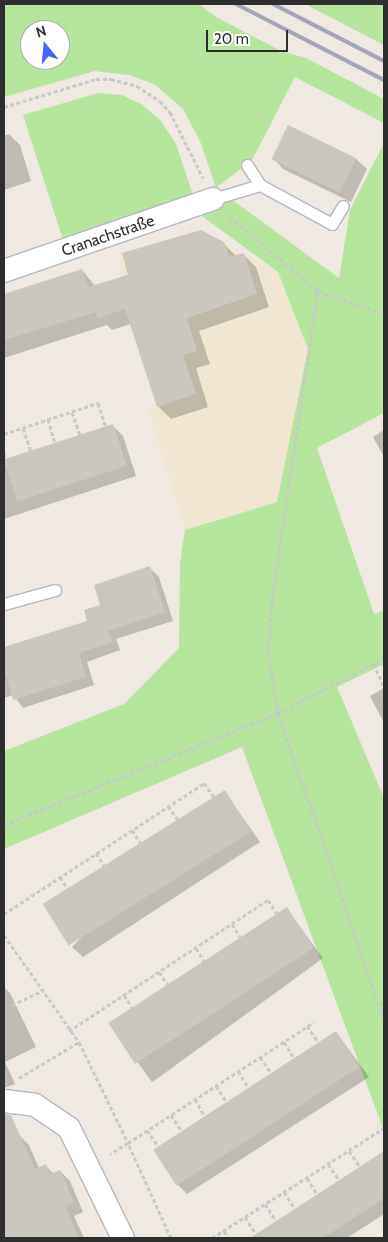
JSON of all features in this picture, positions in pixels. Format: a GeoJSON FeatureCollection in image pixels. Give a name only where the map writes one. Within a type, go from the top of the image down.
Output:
{"type":"FeatureCollection","features":[{"type":"Feature","properties":{"kind":"street","name":"Cranachstraße"},"geometry":{"type":"LineString","coordinates":[[4,271],[212,199]]}},
{"type":"Feature","properties":{"kind":"street"},"geometry":{"type":"LineString","coordinates":[[9,1093],[54,1115],[69,1128],[91,1167],[123,1238]]}},
{"type":"Feature","properties":{"kind":"lane"},"geometry":{"type":"LineString","coordinates":[[247,165],[260,185],[332,224],[343,206]]}},
{"type":"Feature","properties":{"kind":"lane"},"geometry":{"type":"LineString","coordinates":[[212,199],[260,185]]}},
{"type":"Feature","properties":{"kind":"lane"},"geometry":{"type":"LineString","coordinates":[[4,604],[55,590]]}},
{"type":"Feature","properties":{"kind":"path"},"geometry":{"type":"LineString","coordinates":[[4,106],[96,79],[111,79],[137,86],[160,100],[179,125],[212,199],[245,233],[318,291],[384,313]]}},
{"type":"Feature","properties":{"kind":"path"},"geometry":{"type":"LineString","coordinates":[[318,291],[272,592],[268,652],[278,713],[384,1019]]}},
{"type":"Feature","properties":{"kind":"path"},"geometry":{"type":"LineString","coordinates":[[4,434],[98,403],[106,427]]}},
{"type":"Feature","properties":{"kind":"path"},"geometry":{"type":"LineString","coordinates":[[72,412],[80,435]]}},
{"type":"Feature","properties":{"kind":"path"},"geometry":{"type":"LineString","coordinates":[[48,420],[55,443]]}},
{"type":"Feature","properties":{"kind":"path"},"geometry":{"type":"LineString","coordinates":[[23,428],[31,451]]}},
{"type":"Feature","properties":{"kind":"path"},"geometry":{"type":"LineString","coordinates":[[4,453],[6,459]]}},
{"type":"Feature","properties":{"kind":"path"},"geometry":{"type":"LineString","coordinates":[[4,825],[278,713],[384,658]]}},
{"type":"Feature","properties":{"kind":"path"},"geometry":{"type":"LineString","coordinates":[[373,664],[384,686]]}},
{"type":"Feature","properties":{"kind":"path"},"geometry":{"type":"LineString","coordinates":[[4,914],[204,782],[214,797]]}},
{"type":"Feature","properties":{"kind":"path"},"geometry":{"type":"LineString","coordinates":[[168,806],[178,820]]}},
{"type":"Feature","properties":{"kind":"path"},"geometry":{"type":"LineString","coordinates":[[132,830],[141,844]]}},
{"type":"Feature","properties":{"kind":"path"},"geometry":{"type":"LineString","coordinates":[[96,853],[105,868]]}},
{"type":"Feature","properties":{"kind":"path"},"geometry":{"type":"LineString","coordinates":[[60,877],[69,890]]}},
{"type":"Feature","properties":{"kind":"path"},"geometry":{"type":"LineString","coordinates":[[70,1031],[268,900],[276,914]]}},
{"type":"Feature","properties":{"kind":"path"},"geometry":{"type":"LineString","coordinates":[[232,924],[240,937]]}},
{"type":"Feature","properties":{"kind":"path"},"geometry":{"type":"LineString","coordinates":[[4,935],[6,941],[44,990],[79,1042],[128,1143],[170,1238]]}},
{"type":"Feature","properties":{"kind":"path"},"geometry":{"type":"LineString","coordinates":[[196,948],[204,961]]}},
{"type":"Feature","properties":{"kind":"path"},"geometry":{"type":"LineString","coordinates":[[160,972],[168,985]]}},
{"type":"Feature","properties":{"kind":"path"},"geometry":{"type":"LineString","coordinates":[[12,1005],[44,990]]}},
{"type":"Feature","properties":{"kind":"path"},"geometry":{"type":"LineString","coordinates":[[124,995],[132,1008]]}},
{"type":"Feature","properties":{"kind":"path"},"geometry":{"type":"LineString","coordinates":[[91,1167],[314,1022]]}},
{"type":"Feature","properties":{"kind":"path"},"geometry":{"type":"LineString","coordinates":[[307,1026],[318,1042]]}},
{"type":"Feature","properties":{"kind":"path"},"geometry":{"type":"LineString","coordinates":[[9,1093],[20,1077],[79,1042]]}},
{"type":"Feature","properties":{"kind":"path"},"geometry":{"type":"LineString","coordinates":[[284,1042],[294,1058]]}},
{"type":"Feature","properties":{"kind":"path"},"geometry":{"type":"LineString","coordinates":[[260,1057],[271,1073]]}},
{"type":"Feature","properties":{"kind":"path"},"geometry":{"type":"LineString","coordinates":[[238,1072],[248,1087]]}},
{"type":"Feature","properties":{"kind":"path"},"geometry":{"type":"LineString","coordinates":[[216,1086],[226,1101]]}},
{"type":"Feature","properties":{"kind":"path"},"geometry":{"type":"LineString","coordinates":[[194,1099],[204,1115]]}},
{"type":"Feature","properties":{"kind":"path"},"geometry":{"type":"LineString","coordinates":[[171,1115],[181,1130]]}},
{"type":"Feature","properties":{"kind":"path"},"geometry":{"type":"LineString","coordinates":[[212,1238],[384,1128]]}},
{"type":"Feature","properties":{"kind":"path"},"geometry":{"type":"LineString","coordinates":[[147,1130],[157,1145]]}},
{"type":"Feature","properties":{"kind":"path"},"geometry":{"type":"LineString","coordinates":[[349,1151],[360,1167]]}},
{"type":"Feature","properties":{"kind":"path"},"geometry":{"type":"LineString","coordinates":[[328,1164],[339,1180]]}},
{"type":"Feature","properties":{"kind":"path"},"geometry":{"type":"LineString","coordinates":[[307,1178],[317,1194]]}},
{"type":"Feature","properties":{"kind":"path"},"geometry":{"type":"LineString","coordinates":[[284,1192],[295,1209]]}},
{"type":"Feature","properties":{"kind":"path"},"geometry":{"type":"LineString","coordinates":[[265,1204],[276,1221]]}},
{"type":"Feature","properties":{"kind":"path"},"geometry":{"type":"LineString","coordinates":[[245,1217],[256,1234]]}},
{"type":"Feature","properties":{"kind":"path"},"geometry":{"type":"LineString","coordinates":[[224,1231],[229,1238]]}},
{"type":"Feature","properties":{"kind":"shaded area"},"geometry":{"type":"Polygon","coordinates":[[[186,222],[278,272],[308,349],[277,502],[185,530],[148,410],[157,407],[122,299],[119,253],[190,233],[186,222]]]}},
{"type":"Feature","properties":{"kind":"green space"},"geometry":{"type":"Polygon","coordinates":[[[4,4],[199,4],[216,17],[281,51],[306,58],[384,99],[384,123],[295,77],[252,160],[216,188],[200,141],[183,109],[154,84],[129,75],[95,71],[4,97],[4,4]]]}},
{"type":"Feature","properties":{"kind":"green space"},"geometry":{"type":"Polygon","coordinates":[[[305,4],[384,4],[384,45],[305,4]]]}},
{"type":"Feature","properties":{"kind":"green space"},"geometry":{"type":"Polygon","coordinates":[[[98,93],[122,95],[141,104],[161,121],[176,144],[196,204],[64,243],[23,115],[98,93]]]}},
{"type":"Feature","properties":{"kind":"green space"},"geometry":{"type":"Polygon","coordinates":[[[384,143],[384,413],[317,448],[374,614],[384,610],[384,664],[337,687],[384,798],[384,1131],[242,747],[4,849],[4,751],[124,704],[179,648],[180,563],[185,530],[277,502],[308,349],[278,272],[198,213],[216,188],[339,278],[350,210],[384,143]]]}},
{"type":"Feature","properties":{"kind":"building"},"geometry":{"type":"Polygon","coordinates":[[[288,125],[356,158],[340,192],[271,159],[288,125]]]}},
{"type":"Feature","properties":{"kind":"building"},"geometry":{"type":"Polygon","coordinates":[[[201,230],[224,242],[229,257],[244,253],[257,294],[187,318],[197,351],[183,355],[196,394],[157,407],[125,309],[98,318],[96,312],[4,340],[4,294],[82,269],[88,287],[128,275],[122,253],[201,230]]]}},
{"type":"Feature","properties":{"kind":"building"},"geometry":{"type":"Polygon","coordinates":[[[113,424],[127,466],[17,501],[4,459],[113,424]]]}},
{"type":"Feature","properties":{"kind":"building"},"geometry":{"type":"Polygon","coordinates":[[[150,566],[165,612],[108,631],[112,642],[79,653],[86,677],[13,700],[4,668],[4,647],[87,621],[84,610],[100,605],[94,585],[150,566]]]}},
{"type":"Feature","properties":{"kind":"building"},"geometry":{"type":"Polygon","coordinates":[[[225,790],[251,832],[69,945],[43,904],[225,790]]]}},
{"type":"Feature","properties":{"kind":"building"},"geometry":{"type":"Polygon","coordinates":[[[287,907],[314,948],[135,1064],[108,1023],[287,907]]]}},
{"type":"Feature","properties":{"kind":"building"},"geometry":{"type":"Polygon","coordinates":[[[336,1031],[359,1067],[177,1186],[153,1150],[336,1031]]]}},
{"type":"Feature","properties":{"kind":"building"},"geometry":{"type":"Polygon","coordinates":[[[4,1114],[11,1115],[35,1169],[46,1164],[50,1174],[60,1170],[74,1202],[65,1206],[79,1238],[4,1238],[4,1114]]]}},
{"type":"Feature","properties":{"kind":"building"},"geometry":{"type":"Polygon","coordinates":[[[384,1151],[384,1198],[337,1229],[323,1238],[250,1238],[384,1151]]]}},
{"type":"Feature","properties":{"kind":"railway"},"geometry":{"type":"LineString","coordinates":[[236,4],[384,80]]}},
{"type":"Feature","properties":{"kind":"railway"},"geometry":{"type":"LineString","coordinates":[[273,4],[384,61]]}}]}
